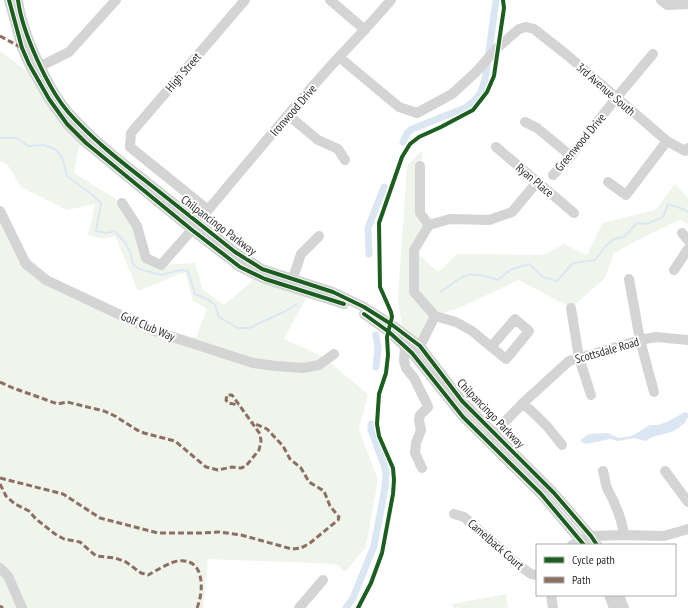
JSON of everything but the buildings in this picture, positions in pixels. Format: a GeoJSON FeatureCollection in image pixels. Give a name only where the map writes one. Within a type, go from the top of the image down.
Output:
{"type":"FeatureCollection","features":[{"type":"Feature","properties":{"kind":"street","name":"Chilpancingo Parkway"},"geometry":{"type":"LineString","coordinates":[[9,0],[22,48],[37,69],[49,82],[69,113],[85,128],[195,226],[262,269],[291,284],[342,303],[366,316],[412,349],[554,493],[596,544]]}},
{"type":"Feature","properties":{"kind":"street","name":"Chilpancingo Parkway"},"geometry":{"type":"LineString","coordinates":[[18,0],[37,69]]}},
{"type":"Feature","properties":{"kind":"street"},"geometry":{"type":"LineString","coordinates":[[37,69],[69,52],[116,0]]}},
{"type":"Feature","properties":{"kind":"street","name":"High Street"},"geometry":{"type":"LineString","coordinates":[[208,210],[130,147],[131,133],[245,0]]}},
{"type":"Feature","properties":{"kind":"street"},"geometry":{"type":"LineString","coordinates":[[330,0],[365,30]]}},
{"type":"Feature","properties":{"kind":"street","name":"Ironwood Drive"},"geometry":{"type":"LineString","coordinates":[[122,203],[137,226],[146,258],[161,265],[288,115],[391,0]]}},
{"type":"Feature","properties":{"kind":"street"},"geometry":{"type":"LineString","coordinates":[[662,0],[667,5],[688,4]]}},
{"type":"Feature","properties":{"kind":"street","name":"3rd Avenue South"},"geometry":{"type":"LineString","coordinates":[[339,57],[399,107],[416,112],[452,94],[476,72],[492,53],[519,29],[526,27],[534,29],[567,55],[667,141],[686,150]]}},
{"type":"Feature","properties":{"kind":"street","name":"Greenwood Drive"},"geometry":{"type":"LineString","coordinates":[[553,175],[571,156],[616,98],[653,54]]}},
{"type":"Feature","properties":{"kind":"street"},"geometry":{"type":"LineString","coordinates":[[288,115],[318,140],[338,149],[344,160]]}},
{"type":"Feature","properties":{"kind":"street"},"geometry":{"type":"LineString","coordinates":[[525,122],[537,128],[571,156]]}},
{"type":"Feature","properties":{"kind":"street"},"geometry":{"type":"LineString","coordinates":[[608,182],[626,195],[667,141]]}},
{"type":"Feature","properties":{"kind":"street","name":"Ryan Place"},"geometry":{"type":"LineString","coordinates":[[496,146],[574,213]]}},
{"type":"Feature","properties":{"kind":"street"},"geometry":{"type":"LineString","coordinates":[[420,166],[420,213],[429,225]]}},
{"type":"Feature","properties":{"kind":"street"},"geometry":{"type":"LineString","coordinates":[[491,347],[472,331],[456,322],[435,316],[414,292],[414,250],[429,225],[450,219],[489,220],[512,212],[537,182]]}},
{"type":"Feature","properties":{"kind":"street","name":"Golf Club Way"},"geometry":{"type":"LineString","coordinates":[[0,211],[26,264],[46,280],[154,331],[253,363],[268,365],[303,368],[319,365],[334,354]]}},
{"type":"Feature","properties":{"kind":"street"},"geometry":{"type":"LineString","coordinates":[[291,284],[301,254],[319,236]]}},
{"type":"Feature","properties":{"kind":"street"},"geometry":{"type":"LineString","coordinates":[[674,270],[688,249]]}},
{"type":"Feature","properties":{"kind":"street"},"geometry":{"type":"LineString","coordinates":[[629,279],[640,340],[654,392]]}},
{"type":"Feature","properties":{"kind":"street","name":"Chilpancingo Parkway"},"geometry":{"type":"LineString","coordinates":[[291,284],[333,292],[364,307],[391,324],[412,349],[463,417],[541,494],[579,544]]}},
{"type":"Feature","properties":{"kind":"street"},"geometry":{"type":"LineString","coordinates":[[571,308],[579,358],[591,395]]}},
{"type":"Feature","properties":{"kind":"street"},"geometry":{"type":"LineString","coordinates":[[422,468],[415,453],[416,443],[421,430],[419,420],[420,415],[428,407],[428,404],[414,378],[406,368],[404,361],[435,316]]}},
{"type":"Feature","properties":{"kind":"street","name":"Scottsdale Road"},"geometry":{"type":"LineString","coordinates":[[486,440],[523,403],[569,361],[640,340],[656,337],[688,340]]}},
{"type":"Feature","properties":{"kind":"street"},"geometry":{"type":"LineString","coordinates":[[523,403],[547,426],[562,445]]}},
{"type":"Feature","properties":{"kind":"street"},"geometry":{"type":"LineString","coordinates":[[603,471],[608,490],[611,494],[622,524],[624,535]]}},
{"type":"Feature","properties":{"kind":"street"},"geometry":{"type":"LineString","coordinates":[[665,471],[688,502]]}},
{"type":"Feature","properties":{"kind":"street","name":"Camelback Court"},"geometry":{"type":"LineString","coordinates":[[454,514],[464,517],[521,567],[531,574],[536,574]]}},
{"type":"Feature","properties":{"kind":"street"},"geometry":{"type":"LineString","coordinates":[[579,544],[591,536],[664,536],[688,529]]}},
{"type":"Feature","properties":{"kind":"street"},"geometry":{"type":"LineString","coordinates":[[0,568],[8,576],[22,608]]}},
{"type":"Feature","properties":{"kind":"street"},"geometry":{"type":"LineString","coordinates":[[299,608],[323,580]]}},
{"type":"Feature","properties":{"kind":"street"},"geometry":{"type":"LineString","coordinates":[[551,596],[553,608]]}},
{"type":"Feature","properties":{"kind":"street"},"geometry":{"type":"LineString","coordinates":[[609,596],[614,608]]}},
{"type":"Feature","properties":{"kind":"street"},"geometry":{"type":"LineString","coordinates":[[619,596],[624,608]]}},
{"type":"Feature","properties":{"kind":"shaded area"},"geometry":{"type":"Polygon","coordinates":[[[0,51],[25,70],[29,64],[86,143],[79,146],[74,173],[122,203],[146,258],[161,265],[195,263],[203,290],[224,305],[251,282],[254,274],[309,293],[284,339],[322,356],[368,394],[359,429],[378,480],[366,547],[345,572],[336,564],[208,559],[203,608],[0,608],[0,211],[13,236],[28,257],[51,277],[167,330],[196,338],[207,309],[193,301],[185,272],[138,291],[115,236],[104,239],[88,235],[95,204],[67,210],[21,187],[7,164],[0,161],[0,51]]]}},
{"type":"Feature","properties":{"kind":"shaded area"},"geometry":{"type":"Polygon","coordinates":[[[422,150],[420,213],[429,225],[414,250],[438,272],[457,254],[543,255],[564,244],[587,255],[602,223],[655,210],[675,184],[688,198],[688,224],[680,220],[614,253],[605,278],[571,308],[519,280],[461,307],[435,316],[420,346],[403,333],[398,299],[407,166],[422,150]]]}},
{"type":"Feature","properties":{"kind":"shaded area"},"geometry":{"type":"Polygon","coordinates":[[[685,412],[688,413],[688,418],[681,426],[672,432],[654,436],[646,441],[633,438],[618,441],[610,439],[586,444],[581,442],[581,440],[587,435],[591,434],[608,433],[620,438],[632,436],[650,425],[658,425],[667,422],[685,412]]]}},
{"type":"Feature","properties":{"kind":"shaded area"},"geometry":{"type":"Polygon","coordinates":[[[506,594],[508,608],[454,608],[452,604],[506,594]]]}},
{"type":"Feature","properties":{"kind":"waterway"},"geometry":{"type":"LineString","coordinates":[[403,142],[407,133],[412,129],[465,108],[480,94],[485,80],[496,0]]}},
{"type":"Feature","properties":{"kind":"waterway"},"geometry":{"type":"LineString","coordinates":[[0,138],[17,138],[28,146],[44,145],[55,149],[62,157],[67,176],[101,203],[96,231],[107,233],[114,231],[125,242],[130,252],[133,264],[139,269],[161,275],[181,270],[188,271],[195,294],[207,299],[215,305],[219,317],[238,328],[249,328],[286,311],[297,304]]}},
{"type":"Feature","properties":{"kind":"waterway"},"geometry":{"type":"LineString","coordinates":[[369,254],[368,228],[384,187]]}},
{"type":"Feature","properties":{"kind":"waterway"},"geometry":{"type":"LineString","coordinates":[[441,292],[467,275],[480,275],[498,280],[510,270],[529,264],[543,277],[557,281],[573,263],[595,260],[605,247],[614,239],[624,237],[637,223],[647,224],[663,217],[668,204],[688,212]]}},
{"type":"Feature","properties":{"kind":"waterway"},"geometry":{"type":"LineString","coordinates":[[376,335],[378,348],[376,367]]}},
{"type":"Feature","properties":{"kind":"waterway"},"geometry":{"type":"LineString","coordinates":[[346,608],[353,598],[374,546],[385,488],[386,472],[371,430],[371,424]]}},
{"type":"Feature","properties":{"kind":"marked path"},"geometry":{"type":"LineString","coordinates":[[0,36],[22,48]]}},
{"type":"Feature","properties":{"kind":"marked path"},"geometry":{"type":"LineString","coordinates":[[0,382],[58,404],[67,402],[104,411],[144,433],[175,441],[206,467],[218,470],[232,467],[241,468],[246,466],[259,450],[261,441],[260,434],[232,395],[227,395],[226,400],[228,403],[239,405]]}},
{"type":"Feature","properties":{"kind":"marked path"},"geometry":{"type":"LineString","coordinates":[[0,478],[63,494],[100,518],[158,533],[219,532],[241,535],[292,549],[301,548],[310,543],[338,520],[339,517],[330,506],[324,491],[309,482],[301,468],[290,459],[283,446],[267,429],[251,422]]}},
{"type":"Feature","properties":{"kind":"marked path"},"geometry":{"type":"LineString","coordinates":[[0,484],[6,496],[15,504],[29,511],[36,519],[55,534],[64,539],[80,542],[96,556],[115,558],[126,562],[141,573],[148,575],[176,561],[188,561],[198,570],[200,577],[201,593],[197,608]]}},
{"type":"Feature","properties":{"kind":"cycle path"},"geometry":{"type":"LineString","coordinates":[[9,0],[22,48],[29,64],[49,99],[67,124],[86,143],[192,230],[240,267],[265,279],[344,304]]}},
{"type":"Feature","properties":{"kind":"cycle path"},"geometry":{"type":"LineString","coordinates":[[18,0],[20,13],[37,60],[61,103],[87,132],[117,158],[235,252],[262,269],[333,292],[364,307],[391,324],[420,346],[462,401],[554,493],[596,544]]}},
{"type":"Feature","properties":{"kind":"cycle path"},"geometry":{"type":"LineString","coordinates":[[358,608],[371,583],[382,553],[393,494],[394,480],[393,468],[379,436],[377,424],[379,394],[386,373],[388,355],[387,337],[392,317],[380,287],[379,223],[402,157],[410,144],[419,137],[473,110],[487,92],[494,76],[504,8],[503,0]]}},
{"type":"Feature","properties":{"kind":"cycle path"},"geometry":{"type":"LineString","coordinates":[[364,314],[389,332],[412,353],[463,417],[541,494],[583,544]]}}]}
